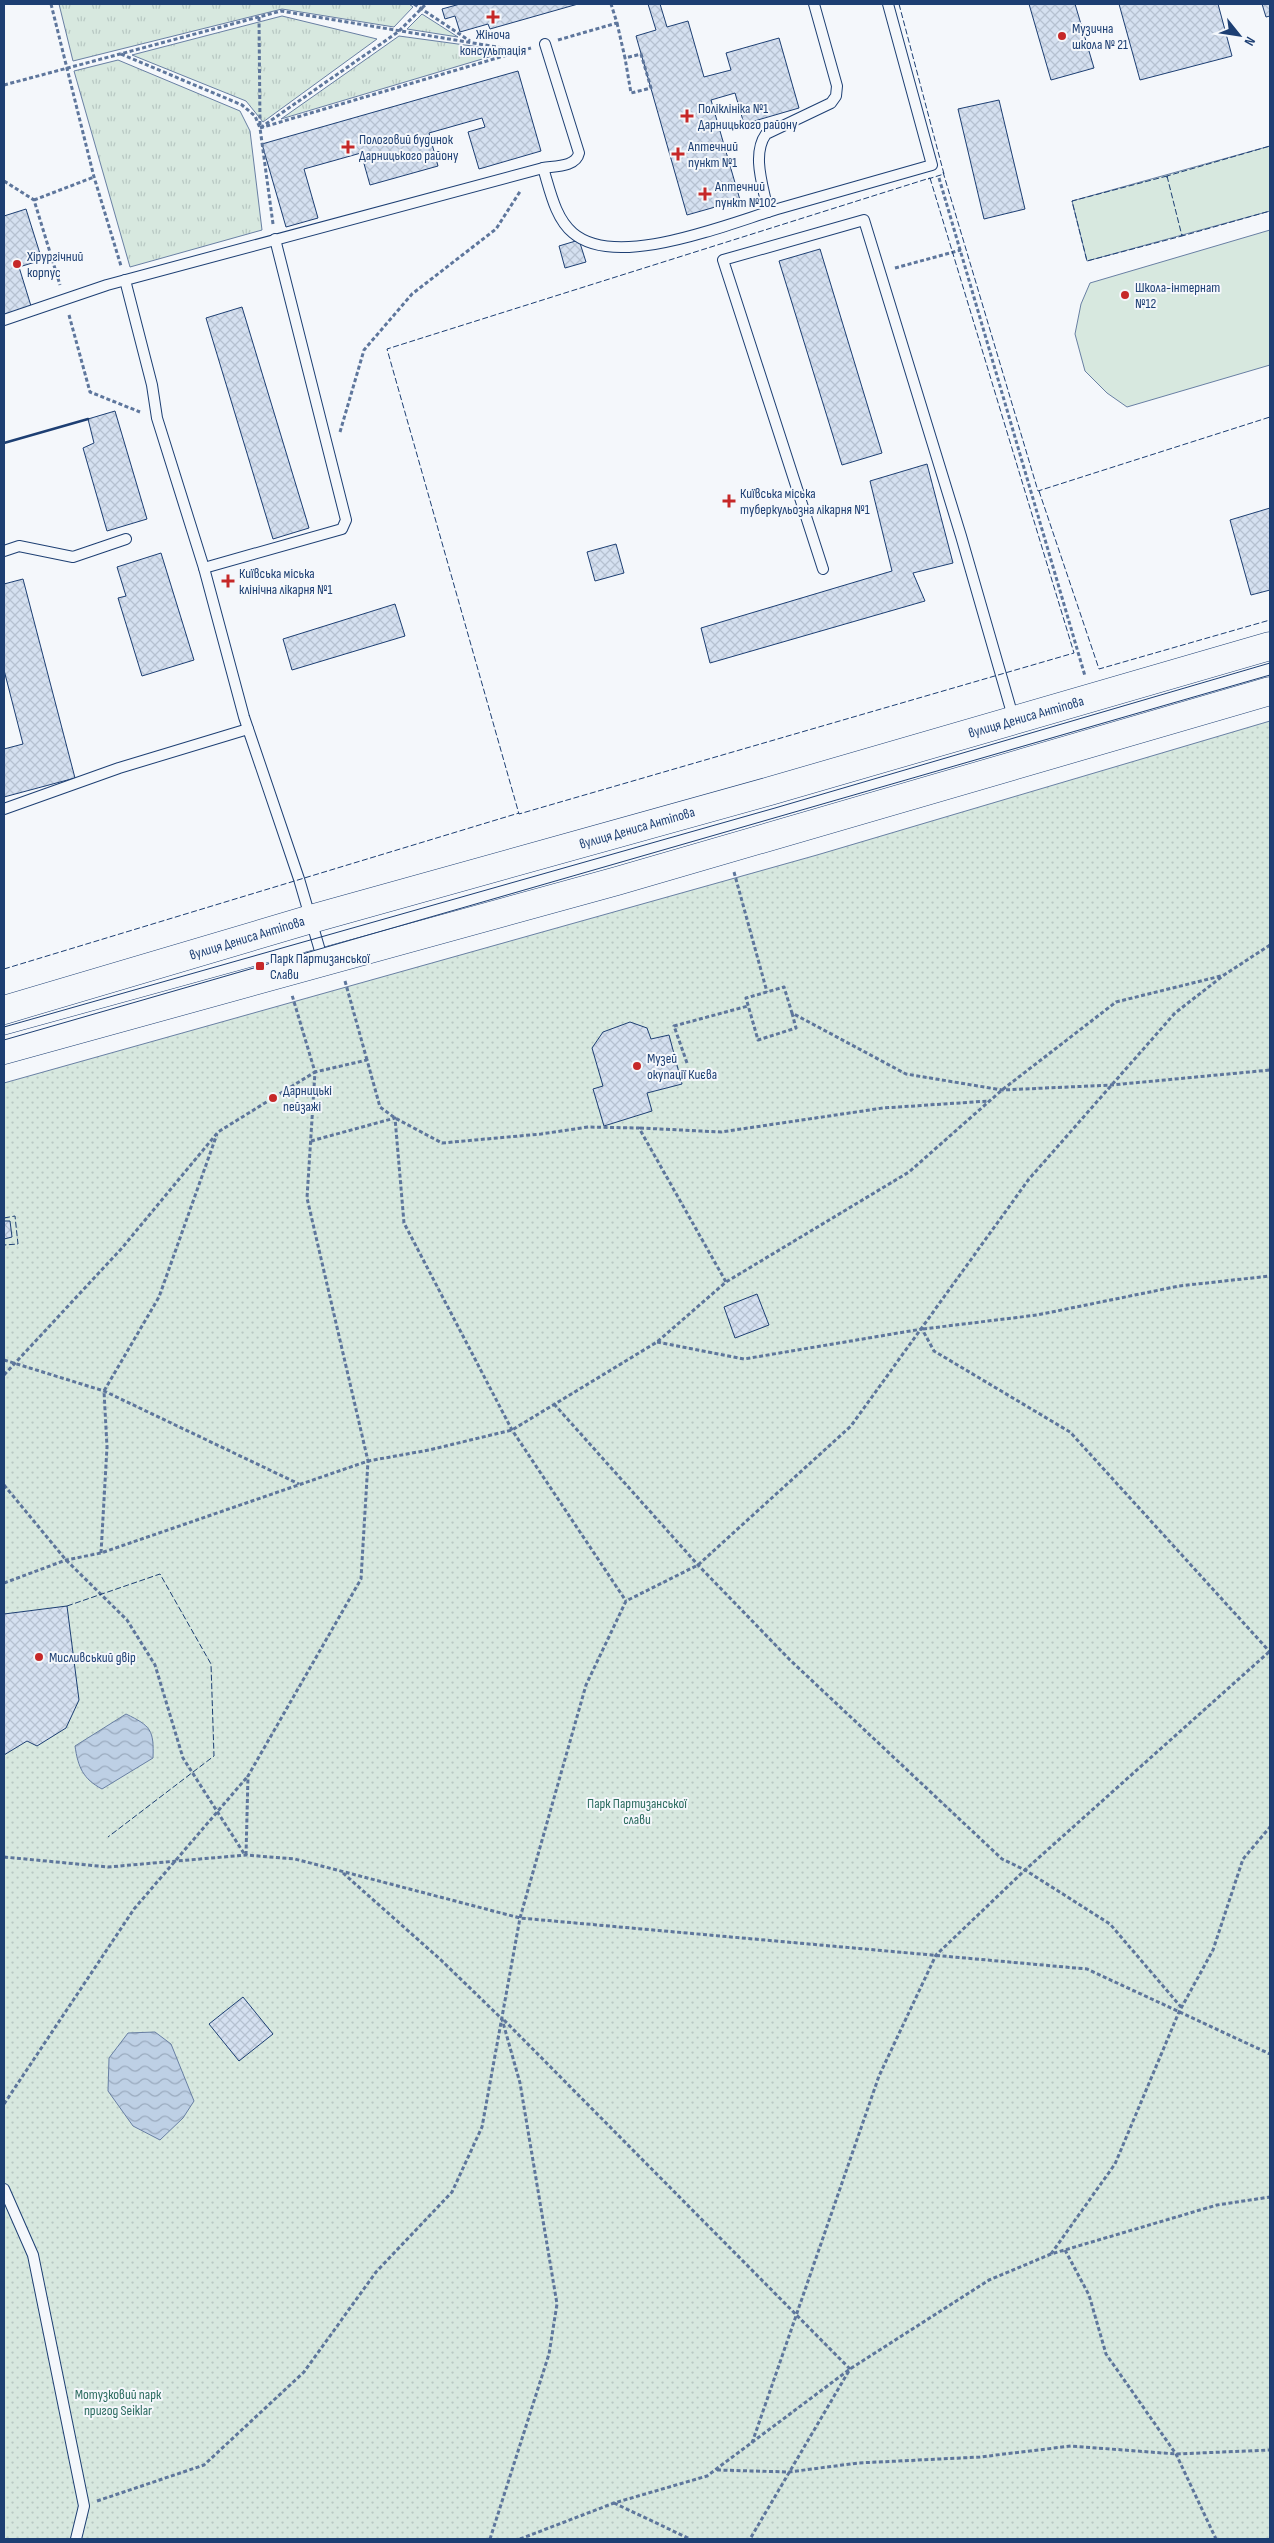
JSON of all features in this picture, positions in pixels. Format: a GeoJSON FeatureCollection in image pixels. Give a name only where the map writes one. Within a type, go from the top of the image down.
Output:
{"type":"FeatureCollection","features":[{"type":"Feature","properties":{"kind":"street","name":"вулиця Дениса Антіпова"},"geometry":{"type":"LineString","coordinates":[[4,1010],[310,920],[1015,721],[1270,646]]}},
{"type":"Feature","properties":{"kind":"street"},"geometry":{"type":"LineString","coordinates":[[4,1050],[333,969],[626,878],[1270,691]]}},
{"type":"Feature","properties":{"kind":"lane"},"geometry":{"type":"LineString","coordinates":[[768,212],[759,158],[760,144],[766,134],[831,103],[836,96],[837,86],[814,4]]}},
{"type":"Feature","properties":{"kind":"lane"},"geometry":{"type":"LineString","coordinates":[[538,170],[562,222],[574,234],[604,246],[644,245],[708,232],[768,212],[932,165],[888,4]]}},
{"type":"Feature","properties":{"kind":"lane"},"geometry":{"type":"LineString","coordinates":[[4,320],[125,280],[538,170],[573,163],[578,159],[578,154],[545,44]]}},
{"type":"Feature","properties":{"kind":"lane"},"geometry":{"type":"LineString","coordinates":[[823,569],[724,260],[864,220],[1015,721]]}},
{"type":"Feature","properties":{"kind":"lane"},"geometry":{"type":"LineString","coordinates":[[204,568],[342,529],[346,520],[275,239]]}},
{"type":"Feature","properties":{"kind":"lane"},"geometry":{"type":"LineString","coordinates":[[125,280],[152,385],[157,418],[204,568],[248,729],[310,920],[333,969]]}},
{"type":"Feature","properties":{"kind":"lane"},"geometry":{"type":"LineString","coordinates":[[4,551],[19,546],[73,558],[126,539]]}},
{"type":"Feature","properties":{"kind":"lane"},"geometry":{"type":"LineString","coordinates":[[4,809],[119,768],[248,729]]}},
{"type":"Feature","properties":{"kind":"lane"},"geometry":{"type":"LineString","coordinates":[[4,2189],[33,2255],[84,2506],[76,2539]]}},
{"type":"Feature","properties":{"kind":"path"},"geometry":{"type":"LineString","coordinates":[[50,4],[94,177],[125,280]]}},
{"type":"Feature","properties":{"kind":"path"},"geometry":{"type":"LineString","coordinates":[[414,4],[473,43]]}},
{"type":"Feature","properties":{"kind":"path"},"geometry":{"type":"LineString","coordinates":[[260,128],[398,32],[426,4]]}},
{"type":"Feature","properties":{"kind":"path"},"geometry":{"type":"LineString","coordinates":[[611,4],[625,58],[631,94],[651,88],[641,54],[625,58]]}},
{"type":"Feature","properties":{"kind":"path"},"geometry":{"type":"LineString","coordinates":[[4,85],[281,11],[520,51]]}},
{"type":"Feature","properties":{"kind":"path"},"geometry":{"type":"LineString","coordinates":[[258,17],[260,128],[275,239]]}},
{"type":"Feature","properties":{"kind":"path"},"geometry":{"type":"LineString","coordinates":[[260,128],[617,23]]}},
{"type":"Feature","properties":{"kind":"path"},"geometry":{"type":"LineString","coordinates":[[120,54],[242,104],[254,116],[260,128]]}},
{"type":"Feature","properties":{"kind":"path"},"geometry":{"type":"LineString","coordinates":[[932,165],[938,176],[961,250],[1086,679]]}},
{"type":"Feature","properties":{"kind":"path"},"geometry":{"type":"LineString","coordinates":[[331,464],[364,350],[412,294],[496,229],[538,170]]}},
{"type":"Feature","properties":{"kind":"path"},"geometry":{"type":"LineString","coordinates":[[34,200],[94,177]]}},
{"type":"Feature","properties":{"kind":"path"},"geometry":{"type":"LineString","coordinates":[[880,272],[961,250]]}},
{"type":"Feature","properties":{"kind":"path"},"geometry":{"type":"LineString","coordinates":[[733,870],[767,992]]}},
{"type":"Feature","properties":{"kind":"path"},"geometry":{"type":"LineString","coordinates":[[84,2506],[122,2491],[204,2466],[304,2372],[376,2272],[452,2192],[482,2127],[520,1918],[586,1685],[626,1601],[698,1565],[851,1426],[1029,1179],[1175,1013],[1224,975],[1270,945]]}},
{"type":"Feature","properties":{"kind":"path"},"geometry":{"type":"LineString","coordinates":[[333,969],[367,1060],[380,1107],[395,1118],[442,1143],[541,1134],[588,1127],[721,1132],[883,1108],[990,1100]]}},
{"type":"Feature","properties":{"kind":"path"},"geometry":{"type":"LineString","coordinates":[[4,1582],[66,1560],[101,1553],[368,1461],[429,1450],[512,1430],[657,1342],[726,1282],[909,1172],[1002,1090],[1116,1002],[1224,975]]}},
{"type":"Feature","properties":{"kind":"path"},"geometry":{"type":"LineString","coordinates":[[784,987],[796,1028],[758,1040],[746,998],[767,992],[784,987]]}},
{"type":"Feature","properties":{"kind":"path"},"geometry":{"type":"LineString","coordinates":[[4,2104],[134,1909],[248,1776],[362,1579],[368,1461],[307,1198],[316,1072],[290,992]]}},
{"type":"Feature","properties":{"kind":"path"},"geometry":{"type":"LineString","coordinates":[[687,1063],[674,1026],[748,1006]]}},
{"type":"Feature","properties":{"kind":"path"},"geometry":{"type":"LineString","coordinates":[[792,1013],[906,1074],[1002,1090],[1112,1085],[1270,1070]]}},
{"type":"Feature","properties":{"kind":"path"},"geometry":{"type":"LineString","coordinates":[[4,1375],[122,1248],[218,1132],[316,1072],[367,1060]]}},
{"type":"Feature","properties":{"kind":"path"},"geometry":{"type":"LineString","coordinates":[[311,1141],[395,1118]]}},
{"type":"Feature","properties":{"kind":"path"},"geometry":{"type":"LineString","coordinates":[[395,1118],[404,1223],[512,1430],[626,1601]]}},
{"type":"Feature","properties":{"kind":"path"},"geometry":{"type":"LineString","coordinates":[[639,1128],[726,1282]]}},
{"type":"Feature","properties":{"kind":"path"},"geometry":{"type":"LineString","coordinates":[[101,1553],[107,1446],[104,1390],[160,1297],[218,1132]]}},
{"type":"Feature","properties":{"kind":"path"},"geometry":{"type":"LineString","coordinates":[[657,1342],[744,1359],[922,1329],[1037,1315],[1179,1286],[1270,1276]]}},
{"type":"Feature","properties":{"kind":"path"},"geometry":{"type":"LineString","coordinates":[[752,2443],[879,2076],[936,1955],[1025,1870],[1270,1651],[1070,1432],[934,1351],[922,1329]]}},
{"type":"Feature","properties":{"kind":"path"},"geometry":{"type":"LineString","coordinates":[[4,1360],[104,1390],[299,1484]]}},
{"type":"Feature","properties":{"kind":"path"},"geometry":{"type":"LineString","coordinates":[[554,1404],[698,1565],[790,1660],[1002,1859],[1025,1870],[1110,1924],[1181,2007]]}},
{"type":"Feature","properties":{"kind":"path"},"geometry":{"type":"LineString","coordinates":[[4,1485],[66,1560],[127,1620],[155,1665],[183,1758],[246,1855]]}},
{"type":"Feature","properties":{"kind":"path"},"geometry":{"type":"LineString","coordinates":[[246,1855],[248,1776]]}},
{"type":"Feature","properties":{"kind":"path"},"geometry":{"type":"LineString","coordinates":[[1051,2254],[1115,2164],[1181,2007],[1214,1950],[1242,1859],[1270,1827]]}},
{"type":"Feature","properties":{"kind":"path"},"geometry":{"type":"LineString","coordinates":[[4,1857],[108,1867],[246,1855],[295,1859],[520,1918],[1088,1969],[1270,2054]]}},
{"type":"Feature","properties":{"kind":"path"},"geometry":{"type":"LineString","coordinates":[[342,1871],[441,1960],[502,2019],[850,2369]]}},
{"type":"Feature","properties":{"kind":"path"},"geometry":{"type":"LineString","coordinates":[[490,2539],[550,2354],[557,2304],[520,2083],[502,2019]]}},
{"type":"Feature","properties":{"kind":"path"},"geometry":{"type":"LineString","coordinates":[[520,2539],[614,2503],[707,2476],[850,2369],[989,2280],[1051,2254],[1217,2205],[1270,2196]]}},
{"type":"Feature","properties":{"kind":"path"},"geometry":{"type":"LineString","coordinates":[[1065,2250],[1089,2295],[1106,2354],[1176,2454],[1216,2539]]}},
{"type":"Feature","properties":{"kind":"path"},"geometry":{"type":"LineString","coordinates":[[750,2539],[850,2369]]}},
{"type":"Feature","properties":{"kind":"path"},"geometry":{"type":"LineString","coordinates":[[716,2470],[789,2472],[858,2463],[980,2457],[1071,2446],[1176,2454],[1270,2450]]}},
{"type":"Feature","properties":{"kind":"path"},"geometry":{"type":"LineString","coordinates":[[614,2503],[690,2539]]}},
{"type":"Feature","properties":{"kind":"green space"},"geometry":{"type":"Polygon","coordinates":[[[59,4],[409,4],[413,7],[394,27],[282,9],[73,61],[59,4]]]}},
{"type":"Feature","properties":{"kind":"green space"},"geometry":{"type":"Polygon","coordinates":[[[422,14],[458,37],[407,29],[422,14]]]}},
{"type":"Feature","properties":{"kind":"green space"},"geometry":{"type":"Polygon","coordinates":[[[282,16],[377,39],[263,122],[246,101],[132,55],[282,16]]]}},
{"type":"Feature","properties":{"kind":"green space"},"geometry":{"type":"Polygon","coordinates":[[[399,36],[509,51],[281,119],[399,36]]]}},
{"type":"Feature","properties":{"kind":"green space"},"geometry":{"type":"Polygon","coordinates":[[[118,60],[240,111],[250,131],[262,230],[130,267],[74,71],[118,60]]]}},
{"type":"Feature","properties":{"kind":"green space"},"geometry":{"type":"Polygon","coordinates":[[[1270,146],[1270,211],[1087,261],[1072,201],[1270,146]]]}},
{"type":"Feature","properties":{"kind":"green space"},"geometry":{"type":"Polygon","coordinates":[[[1270,230],[1270,365],[1127,407],[1107,393],[1085,371],[1075,334],[1081,304],[1090,283],[1270,230]]]}},
{"type":"Feature","properties":{"kind":"green space","name":"Парк Партизанської слави"},"geometry":{"type":"Polygon","coordinates":[[[1270,721],[1270,2539],[4,2539],[4,1083],[817,855],[1270,721]]]}},
{"type":"Feature","properties":{"kind":"water"},"geometry":{"type":"Polygon","coordinates":[[[126,1714],[141,1722],[149,1730],[153,1741],[153,1758],[102,1789],[90,1781],[82,1772],[75,1746],[126,1714]]]}},
{"type":"Feature","properties":{"kind":"water"},"geometry":{"type":"Polygon","coordinates":[[[155,2032],[171,2044],[194,2101],[183,2118],[160,2140],[133,2126],[108,2091],[109,2058],[128,2033],[155,2032]]]}},
{"type":"Feature","properties":{"kind":"building","name":"Жіноча консультація"},"geometry":{"type":"Polygon","coordinates":[[[460,4],[578,4],[490,29],[488,24],[460,32],[455,16],[445,19],[442,9],[460,4]]]}},
{"type":"Feature","properties":{"kind":"building","name":"Поліклініка №1 Дарницького району"},"geometry":{"type":"Polygon","coordinates":[[[648,4],[660,4],[667,27],[688,21],[704,77],[731,70],[726,53],[779,38],[799,108],[744,124],[735,93],[711,100],[740,200],[687,215],[636,36],[656,30],[648,4]]]}},
{"type":"Feature","properties":{"kind":"building","name":"Музична школа № 21"},"geometry":{"type":"Polygon","coordinates":[[[1029,4],[1075,4],[1094,68],[1051,80],[1029,4]]]}},
{"type":"Feature","properties":{"kind":"building"},"geometry":{"type":"Polygon","coordinates":[[[1119,4],[1218,4],[1232,56],[1140,80],[1119,4]]]}},
{"type":"Feature","properties":{"kind":"building"},"geometry":{"type":"Polygon","coordinates":[[[1262,4],[1270,4],[1270,16],[1266,17],[1262,4]]]}},
{"type":"Feature","properties":{"kind":"building","name":"Пологовий будинок Дарницького району"},"geometry":{"type":"Polygon","coordinates":[[[518,71],[541,151],[479,169],[468,132],[485,127],[482,118],[429,133],[438,166],[370,185],[361,153],[304,169],[318,218],[286,227],[262,144],[518,71]]]}},
{"type":"Feature","properties":{"kind":"building"},"geometry":{"type":"Polygon","coordinates":[[[999,100],[1025,209],[984,219],[958,109],[999,100]]]}},
{"type":"Feature","properties":{"kind":"building","name":"Хірургічний корпус"},"geometry":{"type":"Polygon","coordinates":[[[26,209],[42,260],[19,267],[31,306],[4,315],[4,216],[26,209]]]}},
{"type":"Feature","properties":{"kind":"building"},"geometry":{"type":"Polygon","coordinates":[[[579,240],[586,262],[565,268],[559,246],[579,240]]]}},
{"type":"Feature","properties":{"kind":"building"},"geometry":{"type":"Polygon","coordinates":[[[820,249],[882,453],[842,465],[779,261],[820,249]]]}},
{"type":"Feature","properties":{"kind":"building"},"geometry":{"type":"Polygon","coordinates":[[[242,307],[309,528],[273,539],[206,318],[242,307]]]}},
{"type":"Feature","properties":{"kind":"building"},"geometry":{"type":"Polygon","coordinates":[[[115,411],[147,519],[107,531],[83,448],[94,443],[88,419],[115,411]]]}},
{"type":"Feature","properties":{"kind":"building"},"geometry":{"type":"Polygon","coordinates":[[[927,464],[953,563],[913,573],[925,601],[710,663],[701,628],[892,571],[870,481],[927,464]]]}},
{"type":"Feature","properties":{"kind":"building"},"geometry":{"type":"Polygon","coordinates":[[[1270,508],[1270,590],[1251,595],[1230,520],[1270,508]]]}},
{"type":"Feature","properties":{"kind":"building"},"geometry":{"type":"Polygon","coordinates":[[[616,544],[624,573],[595,581],[587,552],[616,544]]]}},
{"type":"Feature","properties":{"kind":"building"},"geometry":{"type":"Polygon","coordinates":[[[161,553],[194,660],[142,676],[118,598],[126,596],[117,567],[161,553]]]}},
{"type":"Feature","properties":{"kind":"building"},"geometry":{"type":"Polygon","coordinates":[[[23,579],[75,778],[4,797],[4,749],[23,744],[4,670],[4,584],[23,579]]]}},
{"type":"Feature","properties":{"kind":"building"},"geometry":{"type":"Polygon","coordinates":[[[395,604],[405,636],[292,670],[283,639],[395,604]]]}},
{"type":"Feature","properties":{"kind":"building","name":"Музей окупації Києва"},"geometry":{"type":"Polygon","coordinates":[[[630,1022],[647,1028],[651,1039],[669,1035],[682,1084],[647,1093],[652,1111],[604,1126],[593,1089],[603,1086],[592,1048],[603,1032],[630,1022]]]}},
{"type":"Feature","properties":{"kind":"building"},"geometry":{"type":"Polygon","coordinates":[[[4,1221],[10,1221],[12,1237],[4,1239],[4,1221]]]}},
{"type":"Feature","properties":{"kind":"building"},"geometry":{"type":"Polygon","coordinates":[[[757,1294],[769,1325],[735,1338],[724,1307],[757,1294]]]}},
{"type":"Feature","properties":{"kind":"building","name":"Мисливський двір"},"geometry":{"type":"Polygon","coordinates":[[[67,1606],[79,1700],[66,1728],[37,1746],[27,1741],[4,1755],[4,1614],[67,1606]]]}},
{"type":"Feature","properties":{"kind":"building"},"geometry":{"type":"Polygon","coordinates":[[[243,1997],[273,2034],[239,2061],[209,2024],[243,1997]]]}},
{"type":"Feature","properties":{"kind":"tram line"},"geometry":{"type":"LineString","coordinates":[[4,1027],[775,808],[1270,663]]}},
{"type":"Feature","properties":{"kind":"tram line"},"geometry":{"type":"LineString","coordinates":[[4,1040],[1270,675]]}},
{"type":"Feature","properties":{"kind":"fence"},"geometry":{"type":"LineString","coordinates":[[899,4],[944,174],[928,179]]}},
{"type":"Feature","properties":{"kind":"fence"},"geometry":{"type":"LineString","coordinates":[[1167,178],[1167,176],[1270,146]]}},
{"type":"Feature","properties":{"kind":"fence"},"geometry":{"type":"LineString","coordinates":[[943,172],[1038,491],[1270,417]]}},
{"type":"Feature","properties":{"kind":"fence"},"geometry":{"type":"LineString","coordinates":[[1167,176],[1182,236],[1087,261],[1072,201],[1167,176]]}},
{"type":"Feature","properties":{"kind":"fence"},"geometry":{"type":"LineString","coordinates":[[930,178],[1074,653],[519,814],[387,349],[930,178]]}},
{"type":"Feature","properties":{"kind":"fence"},"geometry":{"type":"LineString","coordinates":[[1182,234],[1182,236],[1270,211]]}},
{"type":"Feature","properties":{"kind":"fence"},"geometry":{"type":"LineString","coordinates":[[1039,491],[1099,669],[1270,620]]}},
{"type":"Feature","properties":{"kind":"fence"},"geometry":{"type":"LineString","coordinates":[[4,969],[519,813]]}},
{"type":"Feature","properties":{"kind":"fence"},"geometry":{"type":"LineString","coordinates":[[4,1218],[15,1216],[18,1244],[4,1245]]}},
{"type":"Feature","properties":{"kind":"fence"},"geometry":{"type":"LineString","coordinates":[[67,1606],[160,1574],[211,1664],[214,1756],[108,1837]]}},
{"type":"Feature","properties":{"kind":"wall"},"geometry":{"type":"LineString","coordinates":[[4,443],[88,419]]}},
{"type":"Feature","properties":{"kind":"place","name":"Жіноча консультація"},"geometry":{"type":"Point","coordinates":[493,17]}},
{"type":"Feature","properties":{"kind":"place","name":"Музична школа № 21"},"geometry":{"type":"Point","coordinates":[1062,36]}},
{"type":"Feature","properties":{"kind":"place","name":"Поліклініка №1 Дарницького району"},"geometry":{"type":"Point","coordinates":[687,116]}},
{"type":"Feature","properties":{"kind":"place","name":"Пологовий будинок Дарницького району"},"geometry":{"type":"Point","coordinates":[348,147]}},
{"type":"Feature","properties":{"kind":"place","name":"Аптечний пункт №1"},"geometry":{"type":"Point","coordinates":[678,154]}},
{"type":"Feature","properties":{"kind":"place","name":"Аптечний пункт №102"},"geometry":{"type":"Point","coordinates":[705,194]}},
{"type":"Feature","properties":{"kind":"place","name":"Хірургічний корпус"},"geometry":{"type":"Point","coordinates":[17,264]}},
{"type":"Feature","properties":{"kind":"place","name":"Школа-інтернат №12"},"geometry":{"type":"Point","coordinates":[1125,295]}},
{"type":"Feature","properties":{"kind":"place","name":"Київська міська туберкульозна лікарня №1"},"geometry":{"type":"Point","coordinates":[729,501]}},
{"type":"Feature","properties":{"kind":"place","name":"Київська міська клінічна лікарня №1"},"geometry":{"type":"Point","coordinates":[228,581]}},
{"type":"Feature","properties":{"kind":"place","name":"Парк Партизанської Слави"},"geometry":{"type":"Point","coordinates":[260,966]}},
{"type":"Feature","properties":{"kind":"place","name":"Музей окупації Києва"},"geometry":{"type":"Point","coordinates":[637,1066]}},
{"type":"Feature","properties":{"kind":"place","name":"Дарницькі пейзажі"},"geometry":{"type":"Point","coordinates":[273,1098]}},
{"type":"Feature","properties":{"kind":"place","name":"Мисливський двір"},"geometry":{"type":"Point","coordinates":[39,1657]}},
{"type":"Feature","properties":{"kind":"park label","name":"Мотузковий парк пригод Seiklar"},"geometry":{"type":"Point","coordinates":[118,2402]}}]}
